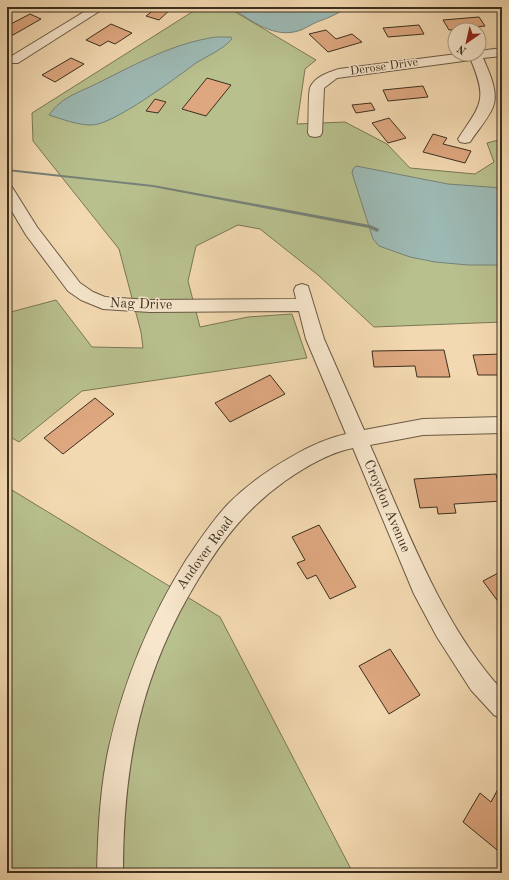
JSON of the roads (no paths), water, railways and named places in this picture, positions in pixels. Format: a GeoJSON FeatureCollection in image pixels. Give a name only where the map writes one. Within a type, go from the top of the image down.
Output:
{"type":"FeatureCollection","features":[{"type":"Feature","properties":{"kind":"street"},"geometry":{"type":"LineString","coordinates":[[14,60],[92,8]]}},
{"type":"Feature","properties":{"kind":"street","name":"Derose Drive"},"geometry":{"type":"LineString","coordinates":[[487,54],[502,52]]}},
{"type":"Feature","properties":{"kind":"street","name":"Derose Drive"},"geometry":{"type":"LineString","coordinates":[[315,133],[317,88],[320,83],[332,76],[339,73],[447,59]]}},
{"type":"Feature","properties":{"kind":"street"},"geometry":{"type":"LineString","coordinates":[[465,139],[488,101],[486,80],[478,62]]}},
{"type":"Feature","properties":{"kind":"street","name":"Nag Drive"},"geometry":{"type":"LineString","coordinates":[[7,190],[32,230],[74,287],[87,296],[103,303],[150,306],[304,297]]}},
{"type":"Feature","properties":{"kind":"street","name":"Croydon Avenue"},"geometry":{"type":"LineString","coordinates":[[304,297],[316,339],[422,587],[445,629],[479,682],[502,707]]}},
{"type":"Feature","properties":{"kind":"street","name":"Andover Road"},"geometry":{"type":"LineString","coordinates":[[110,873],[109,844],[114,786],[123,732],[142,668],[160,625],[180,586],[214,536],[240,506],[259,489],[280,474],[330,446],[358,439],[423,427],[502,425]]}},
{"type":"Feature","properties":{"kind":"water"},"geometry":{"type":"Polygon","coordinates":[[[230,7],[346,7],[335,15],[301,30],[281,32],[272,31],[263,27],[230,7]]]}},
{"type":"Feature","properties":{"kind":"water"},"geometry":{"type":"Polygon","coordinates":[[[216,37],[231,37],[232,39],[220,49],[196,63],[144,100],[114,118],[101,123],[86,125],[49,115],[60,103],[72,95],[142,61],[186,44],[216,37]]]}},
{"type":"Feature","properties":{"kind":"water"},"geometry":{"type":"Polygon","coordinates":[[[356,166],[448,184],[502,188],[502,265],[468,265],[435,262],[410,257],[379,246],[373,239],[352,173],[356,166]]]}},
{"type":"Feature","properties":{"kind":"waterway"},"geometry":{"type":"LineString","coordinates":[[7,170],[153,186],[370,227],[377,230]]}}]}
